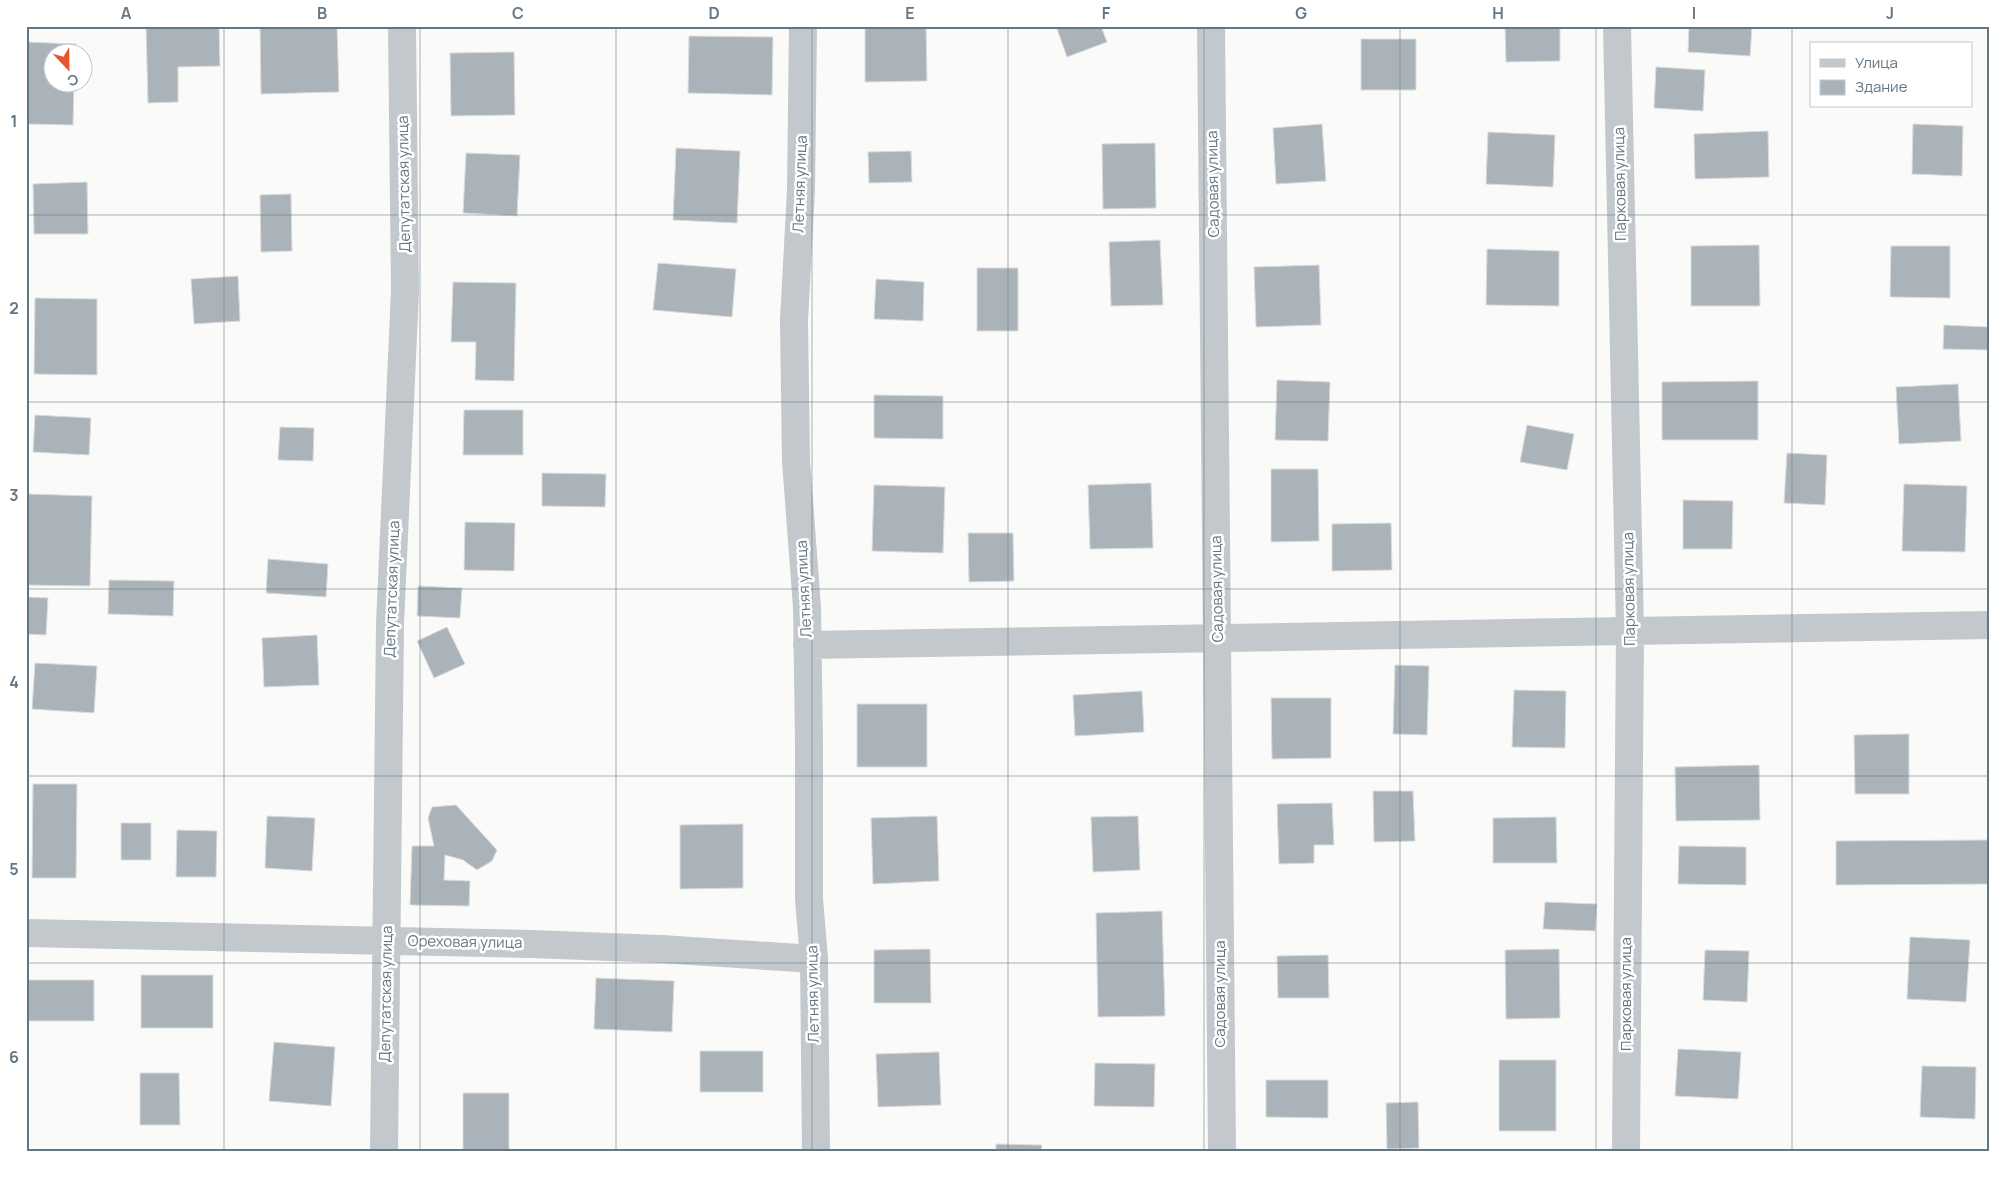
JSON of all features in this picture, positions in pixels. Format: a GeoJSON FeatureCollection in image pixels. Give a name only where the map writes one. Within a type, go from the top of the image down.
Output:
{"type":"FeatureCollection","features":[{"type":"Feature","properties":{"kind":"street","name":"Депутатская улица"},"geometry":{"type":"LineString","coordinates":[[384,1152],[390,624],[405,292],[402,26]]}},
{"type":"Feature","properties":{"kind":"street","name":"Летняя улица"},"geometry":{"type":"LineString","coordinates":[[803,26],[801,190],[794,320],[796,461],[807,607],[809,899],[814,959],[816,1152]]}},
{"type":"Feature","properties":{"kind":"street","name":"Садовая улица"},"geometry":{"type":"LineString","coordinates":[[1211,26],[1222,1152]]}},
{"type":"Feature","properties":{"kind":"street","name":"Парковая улица"},"geometry":{"type":"LineString","coordinates":[[1617,26],[1630,631],[1626,1152]]}},
{"type":"Feature","properties":{"kind":"street"},"geometry":{"type":"LineString","coordinates":[[807,645],[1989,625]]}},
{"type":"Feature","properties":{"kind":"street","name":"Ореховая улица"},"geometry":{"type":"LineString","coordinates":[[26,933],[387,940],[661,949],[814,959]]}},
{"type":"Feature","properties":{"kind":"building"},"geometry":{"type":"Polygon","coordinates":[[[146,26],[219,26],[220,66],[178,67],[178,102],[148,103],[146,26]]]}},
{"type":"Feature","properties":{"kind":"building"},"geometry":{"type":"Polygon","coordinates":[[[260,26],[337,26],[339,92],[261,94],[260,26]]]}},
{"type":"Feature","properties":{"kind":"building"},"geometry":{"type":"Polygon","coordinates":[[[865,26],[926,26],[927,81],[865,82],[865,26]]]}},
{"type":"Feature","properties":{"kind":"building"},"geometry":{"type":"Polygon","coordinates":[[[1056,26],[1101,26],[1107,42],[1067,57],[1056,26]]]}},
{"type":"Feature","properties":{"kind":"building"},"geometry":{"type":"Polygon","coordinates":[[[1505,26],[1560,26],[1560,61],[1506,62],[1505,26]]]}},
{"type":"Feature","properties":{"kind":"building"},"geometry":{"type":"Polygon","coordinates":[[[1689,26],[1752,26],[1750,56],[1688,52],[1689,26]]]}},
{"type":"Feature","properties":{"kind":"building"},"geometry":{"type":"Polygon","coordinates":[[[689,36],[773,37],[772,95],[688,93],[689,36]]]}},
{"type":"Feature","properties":{"kind":"building"},"geometry":{"type":"Polygon","coordinates":[[[1361,39],[1416,39],[1416,90],[1361,90],[1361,39]]]}},
{"type":"Feature","properties":{"kind":"building"},"geometry":{"type":"Polygon","coordinates":[[[26,42],[42,43],[42,92],[74,92],[73,125],[26,124],[26,42]]]}},
{"type":"Feature","properties":{"kind":"building"},"geometry":{"type":"Polygon","coordinates":[[[514,52],[515,115],[451,116],[450,53],[514,52]]]}},
{"type":"Feature","properties":{"kind":"building"},"geometry":{"type":"Polygon","coordinates":[[[1656,67],[1705,70],[1703,111],[1654,108],[1656,67]]]}},
{"type":"Feature","properties":{"kind":"building"},"geometry":{"type":"Polygon","coordinates":[[[1322,124],[1326,181],[1276,184],[1273,128],[1322,124]]]}},
{"type":"Feature","properties":{"kind":"building"},"geometry":{"type":"Polygon","coordinates":[[[1913,124],[1963,126],[1962,176],[1912,174],[1913,124]]]}},
{"type":"Feature","properties":{"kind":"building"},"geometry":{"type":"Polygon","coordinates":[[[1768,131],[1769,177],[1695,179],[1694,134],[1768,131]]]}},
{"type":"Feature","properties":{"kind":"building"},"geometry":{"type":"Polygon","coordinates":[[[1488,132],[1555,135],[1553,187],[1486,184],[1488,132]]]}},
{"type":"Feature","properties":{"kind":"building"},"geometry":{"type":"Polygon","coordinates":[[[1155,143],[1156,208],[1103,209],[1102,144],[1155,143]]]}},
{"type":"Feature","properties":{"kind":"building"},"geometry":{"type":"Polygon","coordinates":[[[676,148],[740,151],[737,223],[673,220],[676,148]]]}},
{"type":"Feature","properties":{"kind":"building"},"geometry":{"type":"Polygon","coordinates":[[[911,151],[912,182],[869,183],[868,152],[911,151]]]}},
{"type":"Feature","properties":{"kind":"building"},"geometry":{"type":"Polygon","coordinates":[[[466,153],[520,155],[517,216],[463,213],[466,153]]]}},
{"type":"Feature","properties":{"kind":"building"},"geometry":{"type":"Polygon","coordinates":[[[87,182],[88,234],[34,234],[33,184],[87,182]]]}},
{"type":"Feature","properties":{"kind":"building"},"geometry":{"type":"Polygon","coordinates":[[[291,194],[292,251],[261,252],[260,195],[291,194]]]}},
{"type":"Feature","properties":{"kind":"building"},"geometry":{"type":"Polygon","coordinates":[[[1160,240],[1163,305],[1111,306],[1109,242],[1160,240]]]}},
{"type":"Feature","properties":{"kind":"building"},"geometry":{"type":"Polygon","coordinates":[[[1759,245],[1760,306],[1691,306],[1691,246],[1759,245]]]}},
{"type":"Feature","properties":{"kind":"building"},"geometry":{"type":"Polygon","coordinates":[[[1891,246],[1950,246],[1950,298],[1890,297],[1891,246]]]}},
{"type":"Feature","properties":{"kind":"building"},"geometry":{"type":"Polygon","coordinates":[[[1487,249],[1559,251],[1559,306],[1486,305],[1487,249]]]}},
{"type":"Feature","properties":{"kind":"building"},"geometry":{"type":"Polygon","coordinates":[[[658,263],[736,269],[732,317],[653,310],[658,263]]]}},
{"type":"Feature","properties":{"kind":"building"},"geometry":{"type":"Polygon","coordinates":[[[1319,265],[1321,325],[1256,327],[1254,267],[1319,265]]]}},
{"type":"Feature","properties":{"kind":"building"},"geometry":{"type":"Polygon","coordinates":[[[977,268],[1018,268],[1018,331],[977,331],[977,268]]]}},
{"type":"Feature","properties":{"kind":"building"},"geometry":{"type":"Polygon","coordinates":[[[238,276],[240,321],[194,324],[191,279],[238,276]]]}},
{"type":"Feature","properties":{"kind":"building"},"geometry":{"type":"Polygon","coordinates":[[[876,279],[924,282],[923,321],[874,319],[876,279]]]}},
{"type":"Feature","properties":{"kind":"building"},"geometry":{"type":"Polygon","coordinates":[[[453,282],[516,283],[514,381],[475,380],[476,342],[451,342],[453,282]]]}},
{"type":"Feature","properties":{"kind":"building"},"geometry":{"type":"Polygon","coordinates":[[[35,298],[97,299],[97,375],[34,374],[35,298]]]}},
{"type":"Feature","properties":{"kind":"building"},"geometry":{"type":"Polygon","coordinates":[[[1944,325],[1989,327],[1989,350],[1943,349],[1944,325]]]}},
{"type":"Feature","properties":{"kind":"building"},"geometry":{"type":"Polygon","coordinates":[[[1277,380],[1330,382],[1328,441],[1275,440],[1277,380]]]}},
{"type":"Feature","properties":{"kind":"building"},"geometry":{"type":"Polygon","coordinates":[[[1758,381],[1758,440],[1662,440],[1662,382],[1758,381]]]}},
{"type":"Feature","properties":{"kind":"building"},"geometry":{"type":"Polygon","coordinates":[[[1958,384],[1961,441],[1899,444],[1896,387],[1958,384]]]}},
{"type":"Feature","properties":{"kind":"building"},"geometry":{"type":"Polygon","coordinates":[[[874,395],[943,396],[943,439],[874,438],[874,395]]]}},
{"type":"Feature","properties":{"kind":"building"},"geometry":{"type":"Polygon","coordinates":[[[464,410],[523,410],[523,455],[463,455],[464,410]]]}},
{"type":"Feature","properties":{"kind":"building"},"geometry":{"type":"Polygon","coordinates":[[[35,415],[91,418],[89,455],[33,452],[35,415]]]}},
{"type":"Feature","properties":{"kind":"building"},"geometry":{"type":"Polygon","coordinates":[[[1527,425],[1574,434],[1567,470],[1520,462],[1527,425]]]}},
{"type":"Feature","properties":{"kind":"building"},"geometry":{"type":"Polygon","coordinates":[[[280,427],[314,428],[313,461],[278,460],[280,427]]]}},
{"type":"Feature","properties":{"kind":"building"},"geometry":{"type":"Polygon","coordinates":[[[1787,453],[1827,455],[1825,505],[1784,503],[1787,453]]]}},
{"type":"Feature","properties":{"kind":"building"},"geometry":{"type":"Polygon","coordinates":[[[1271,469],[1318,469],[1319,541],[1271,542],[1271,469]]]}},
{"type":"Feature","properties":{"kind":"building"},"geometry":{"type":"Polygon","coordinates":[[[542,473],[606,474],[605,507],[542,506],[542,473]]]}},
{"type":"Feature","properties":{"kind":"building"},"geometry":{"type":"Polygon","coordinates":[[[1151,483],[1153,548],[1090,549],[1088,485],[1151,483]]]}},
{"type":"Feature","properties":{"kind":"building"},"geometry":{"type":"Polygon","coordinates":[[[1904,484],[1967,486],[1965,552],[1902,551],[1904,484]]]}},
{"type":"Feature","properties":{"kind":"building"},"geometry":{"type":"Polygon","coordinates":[[[874,485],[945,487],[943,553],[872,551],[874,485]]]}},
{"type":"Feature","properties":{"kind":"building"},"geometry":{"type":"Polygon","coordinates":[[[28,494],[92,496],[90,586],[26,585],[28,494]]]}},
{"type":"Feature","properties":{"kind":"building"},"geometry":{"type":"Polygon","coordinates":[[[1683,500],[1733,501],[1732,549],[1683,549],[1683,500]]]}},
{"type":"Feature","properties":{"kind":"building"},"geometry":{"type":"Polygon","coordinates":[[[465,522],[515,523],[514,571],[464,570],[465,522]]]}},
{"type":"Feature","properties":{"kind":"building"},"geometry":{"type":"Polygon","coordinates":[[[1391,523],[1392,570],[1332,571],[1332,524],[1391,523]]]}},
{"type":"Feature","properties":{"kind":"building"},"geometry":{"type":"Polygon","coordinates":[[[968,533],[1013,533],[1014,581],[969,582],[968,533]]]}},
{"type":"Feature","properties":{"kind":"building"},"geometry":{"type":"Polygon","coordinates":[[[268,559],[328,564],[326,597],[266,593],[268,559]]]}},
{"type":"Feature","properties":{"kind":"building"},"geometry":{"type":"Polygon","coordinates":[[[109,580],[174,581],[173,616],[108,614],[109,580]]]}},
{"type":"Feature","properties":{"kind":"building"},"geometry":{"type":"Polygon","coordinates":[[[418,586],[462,588],[460,618],[417,616],[418,586]]]}},
{"type":"Feature","properties":{"kind":"building"},"geometry":{"type":"Polygon","coordinates":[[[26,597],[48,598],[46,635],[26,634],[26,597]]]}},
{"type":"Feature","properties":{"kind":"building"},"geometry":{"type":"Polygon","coordinates":[[[447,627],[465,664],[434,678],[417,641],[447,627]]]}},
{"type":"Feature","properties":{"kind":"building"},"geometry":{"type":"Polygon","coordinates":[[[317,635],[319,685],[264,687],[262,638],[317,635]]]}},
{"type":"Feature","properties":{"kind":"building"},"geometry":{"type":"Polygon","coordinates":[[[35,663],[97,666],[94,713],[32,709],[35,663]]]}},
{"type":"Feature","properties":{"kind":"building"},"geometry":{"type":"Polygon","coordinates":[[[1395,665],[1429,666],[1427,735],[1393,734],[1395,665]]]}},
{"type":"Feature","properties":{"kind":"building"},"geometry":{"type":"Polygon","coordinates":[[[1514,690],[1566,691],[1565,748],[1512,747],[1514,690]]]}},
{"type":"Feature","properties":{"kind":"building"},"geometry":{"type":"Polygon","coordinates":[[[1142,691],[1144,732],[1075,736],[1073,695],[1142,691]]]}},
{"type":"Feature","properties":{"kind":"building"},"geometry":{"type":"Polygon","coordinates":[[[1271,698],[1331,698],[1331,758],[1272,759],[1271,698]]]}},
{"type":"Feature","properties":{"kind":"building"},"geometry":{"type":"Polygon","coordinates":[[[857,704],[927,704],[927,767],[857,767],[857,704]]]}},
{"type":"Feature","properties":{"kind":"building"},"geometry":{"type":"Polygon","coordinates":[[[1909,734],[1909,794],[1855,794],[1854,735],[1909,734]]]}},
{"type":"Feature","properties":{"kind":"building"},"geometry":{"type":"Polygon","coordinates":[[[1759,765],[1760,820],[1676,821],[1675,767],[1759,765]]]}},
{"type":"Feature","properties":{"kind":"building"},"geometry":{"type":"Polygon","coordinates":[[[33,784],[77,784],[76,878],[32,878],[33,784]]]}},
{"type":"Feature","properties":{"kind":"building"},"geometry":{"type":"Polygon","coordinates":[[[1373,791],[1413,791],[1415,841],[1374,842],[1373,791]]]}},
{"type":"Feature","properties":{"kind":"building"},"geometry":{"type":"Polygon","coordinates":[[[1332,803],[1334,845],[1314,845],[1314,863],[1279,864],[1277,804],[1332,803]]]}},
{"type":"Feature","properties":{"kind":"building"},"geometry":{"type":"Polygon","coordinates":[[[456,805],[497,850],[492,861],[477,870],[463,860],[445,855],[444,880],[470,881],[469,906],[410,905],[412,846],[434,846],[428,818],[432,807],[456,805]]]}},
{"type":"Feature","properties":{"kind":"building"},"geometry":{"type":"Polygon","coordinates":[[[267,816],[315,818],[312,871],[265,868],[267,816]]]}},
{"type":"Feature","properties":{"kind":"building"},"geometry":{"type":"Polygon","coordinates":[[[937,816],[939,881],[873,884],[871,818],[937,816]]]}},
{"type":"Feature","properties":{"kind":"building"},"geometry":{"type":"Polygon","coordinates":[[[1138,816],[1140,870],[1093,872],[1091,817],[1138,816]]]}},
{"type":"Feature","properties":{"kind":"building"},"geometry":{"type":"Polygon","coordinates":[[[1556,817],[1557,863],[1493,863],[1493,818],[1556,817]]]}},
{"type":"Feature","properties":{"kind":"building"},"geometry":{"type":"Polygon","coordinates":[[[121,823],[151,823],[151,860],[121,860],[121,823]]]}},
{"type":"Feature","properties":{"kind":"building"},"geometry":{"type":"Polygon","coordinates":[[[743,824],[743,888],[680,889],[680,825],[743,824]]]}},
{"type":"Feature","properties":{"kind":"building"},"geometry":{"type":"Polygon","coordinates":[[[177,830],[217,831],[216,877],[176,877],[177,830]]]}},
{"type":"Feature","properties":{"kind":"building"},"geometry":{"type":"Polygon","coordinates":[[[1989,840],[1989,884],[1836,885],[1836,841],[1989,840]]]}},
{"type":"Feature","properties":{"kind":"building"},"geometry":{"type":"Polygon","coordinates":[[[1679,846],[1746,847],[1746,885],[1678,884],[1679,846]]]}},
{"type":"Feature","properties":{"kind":"building"},"geometry":{"type":"Polygon","coordinates":[[[1545,902],[1597,904],[1595,931],[1543,929],[1545,902]]]}},
{"type":"Feature","properties":{"kind":"building"},"geometry":{"type":"Polygon","coordinates":[[[1162,911],[1165,1016],[1098,1017],[1096,913],[1162,911]]]}},
{"type":"Feature","properties":{"kind":"building"},"geometry":{"type":"Polygon","coordinates":[[[1910,937],[1970,940],[1966,1002],[1907,999],[1910,937]]]}},
{"type":"Feature","properties":{"kind":"building"},"geometry":{"type":"Polygon","coordinates":[[[930,949],[931,1003],[874,1003],[874,950],[930,949]]]}},
{"type":"Feature","properties":{"kind":"building"},"geometry":{"type":"Polygon","coordinates":[[[1559,949],[1560,1018],[1506,1019],[1505,950],[1559,949]]]}},
{"type":"Feature","properties":{"kind":"building"},"geometry":{"type":"Polygon","coordinates":[[[1705,950],[1749,951],[1747,1002],[1703,1000],[1705,950]]]}},
{"type":"Feature","properties":{"kind":"building"},"geometry":{"type":"Polygon","coordinates":[[[1328,955],[1329,998],[1278,998],[1277,956],[1328,955]]]}},
{"type":"Feature","properties":{"kind":"building"},"geometry":{"type":"Polygon","coordinates":[[[141,975],[213,975],[213,1028],[141,1028],[141,975]]]}},
{"type":"Feature","properties":{"kind":"building"},"geometry":{"type":"Polygon","coordinates":[[[596,978],[674,981],[672,1032],[594,1029],[596,978]]]}},
{"type":"Feature","properties":{"kind":"building"},"geometry":{"type":"Polygon","coordinates":[[[26,980],[94,980],[94,1021],[26,1021],[26,980]]]}},
{"type":"Feature","properties":{"kind":"building"},"geometry":{"type":"Polygon","coordinates":[[[274,1042],[335,1047],[331,1106],[269,1101],[274,1042]]]}},
{"type":"Feature","properties":{"kind":"building"},"geometry":{"type":"Polygon","coordinates":[[[1678,1049],[1741,1052],[1738,1099],[1675,1096],[1678,1049]]]}},
{"type":"Feature","properties":{"kind":"building"},"geometry":{"type":"Polygon","coordinates":[[[700,1051],[763,1051],[763,1092],[700,1092],[700,1051]]]}},
{"type":"Feature","properties":{"kind":"building"},"geometry":{"type":"Polygon","coordinates":[[[939,1052],[941,1105],[878,1107],[876,1054],[939,1052]]]}},
{"type":"Feature","properties":{"kind":"building"},"geometry":{"type":"Polygon","coordinates":[[[1499,1060],[1556,1060],[1556,1131],[1499,1131],[1499,1060]]]}},
{"type":"Feature","properties":{"kind":"building"},"geometry":{"type":"Polygon","coordinates":[[[1095,1063],[1155,1064],[1154,1107],[1094,1106],[1095,1063]]]}},
{"type":"Feature","properties":{"kind":"building"},"geometry":{"type":"Polygon","coordinates":[[[1922,1066],[1976,1067],[1975,1119],[1920,1117],[1922,1066]]]}},
{"type":"Feature","properties":{"kind":"building"},"geometry":{"type":"Polygon","coordinates":[[[140,1073],[179,1073],[180,1125],[140,1125],[140,1073]]]}},
{"type":"Feature","properties":{"kind":"building"},"geometry":{"type":"Polygon","coordinates":[[[1266,1080],[1328,1080],[1328,1118],[1266,1117],[1266,1080]]]}},
{"type":"Feature","properties":{"kind":"building"},"geometry":{"type":"Polygon","coordinates":[[[463,1093],[509,1093],[509,1152],[463,1152],[463,1093]]]}},
{"type":"Feature","properties":{"kind":"building"},"geometry":{"type":"Polygon","coordinates":[[[1418,1102],[1419,1148],[1387,1149],[1386,1103],[1418,1102]]]}},
{"type":"Feature","properties":{"kind":"building"},"geometry":{"type":"Polygon","coordinates":[[[996,1144],[1042,1145],[1041,1152],[996,1152],[996,1144]]]}}]}
